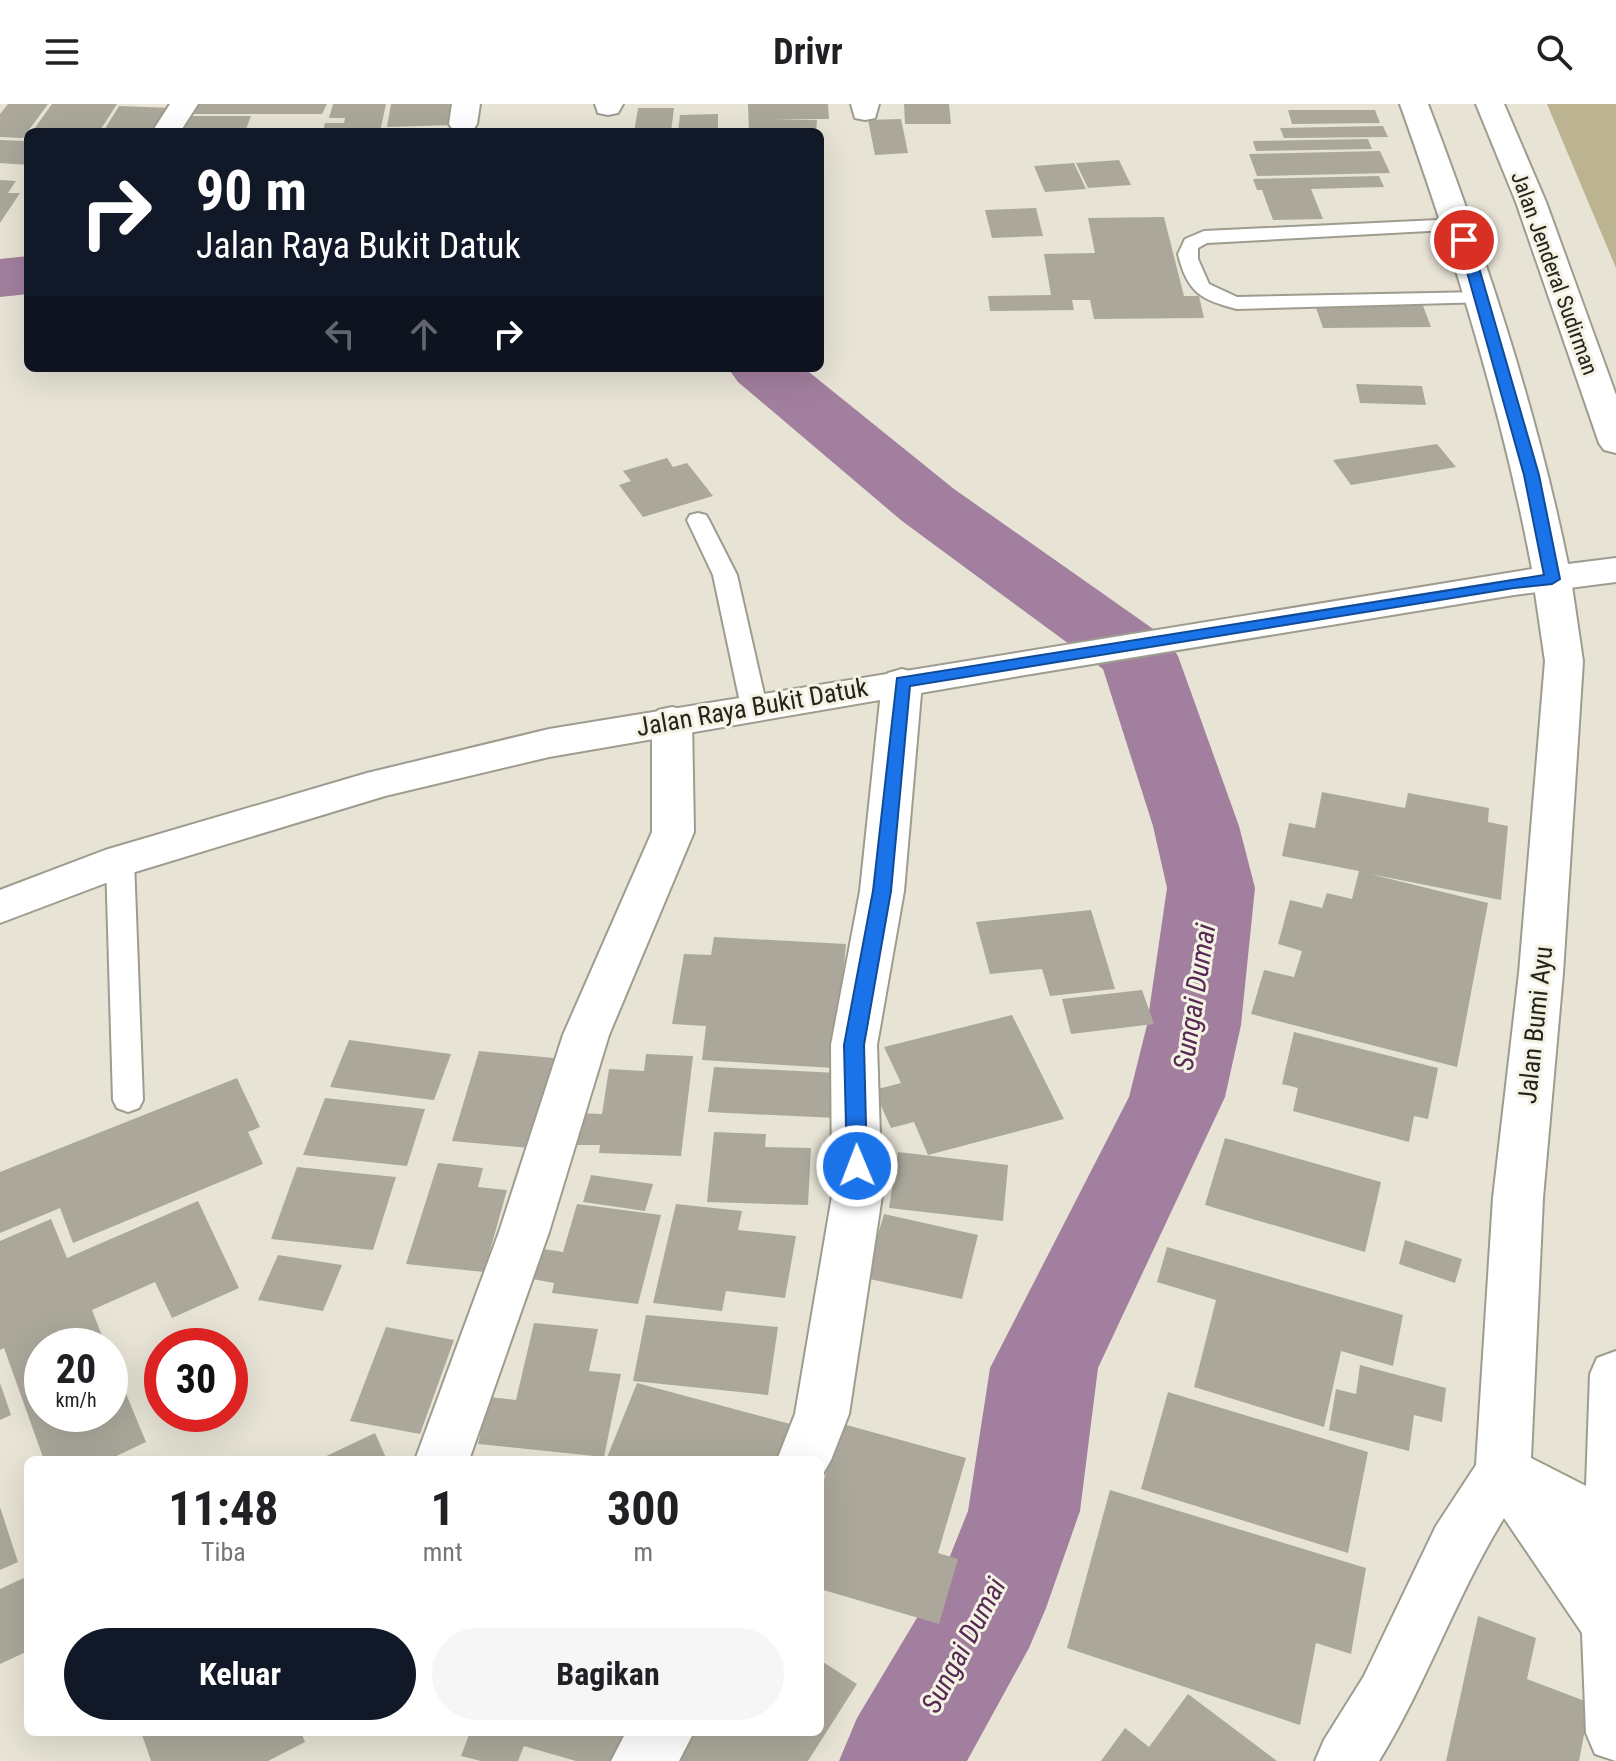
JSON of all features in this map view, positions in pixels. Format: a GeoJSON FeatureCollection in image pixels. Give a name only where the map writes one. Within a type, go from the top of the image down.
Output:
{"type":"FeatureCollection","features":[{"type":"Feature","properties":{"kind":"street"},"geometry":{"type":"LineString","coordinates":[[168,128],[183,104]]}},
{"type":"Feature","properties":{"kind":"street"},"geometry":{"type":"LineString","coordinates":[[1414,104],[1459,225],[1481,298],[1532,475],[1552,579]]}},
{"type":"Feature","properties":{"kind":"street","name":"Jalan Jenderal Sudirman"},"geometry":{"type":"LineString","coordinates":[[1490,104],[1531,202],[1616,443]]}},
{"type":"Feature","properties":{"kind":"street","name":"Jalan Raya Bukit Datuk"},"geometry":{"type":"LineString","coordinates":[[0,907],[120,861],[382,783],[549,743],[1019,663],[1616,570]]}},
{"type":"Feature","properties":{"kind":"street","name":"Jalan Bumi Ayu"},"geometry":{"type":"LineString","coordinates":[[1503,1471],[1518,1198],[1541,973],[1564,661],[1552,579]]}},
{"type":"Feature","properties":{"kind":"street"},"geometry":{"type":"LineString","coordinates":[[806,1456],[822,1414],[857,1196],[854,1045],[882,891],[902,682]]}},
{"type":"Feature","properties":{"kind":"street"},"geometry":{"type":"LineString","coordinates":[[443,1456],[524,1232],[586,1035],[673,832],[672,720]]}},
{"type":"Feature","properties":{"kind":"street"},"geometry":{"type":"LineString","coordinates":[[1616,1374],[1610,1625],[1616,1733]]}},
{"type":"Feature","properties":{"kind":"street"},"geometry":{"type":"LineString","coordinates":[[1503,1471],[1613,1528]]}},
{"type":"Feature","properties":{"kind":"street"},"geometry":{"type":"LineString","coordinates":[[1503,1471],[1610,1625]]}},
{"type":"Feature","properties":{"kind":"street"},"geometry":{"type":"LineString","coordinates":[[1345,1761],[1385,1697],[1456,1545],[1503,1471]]}},
{"type":"Feature","properties":{"kind":"street"},"geometry":{"type":"LineString","coordinates":[[641,1761],[661,1736]]}},
{"type":"Feature","properties":{"kind":"lane"},"geometry":{"type":"LineString","coordinates":[[1459,225],[1204,237],[1192,241],[1186,247],[1186,254],[1201,287],[1211,295],[1237,303],[1481,298]]}},
{"type":"Feature","properties":{"kind":"lane"},"geometry":{"type":"LineString","coordinates":[[698,520],[725,575],[754,707]]}},
{"type":"Feature","properties":{"kind":"lane"},"geometry":{"type":"LineString","coordinates":[[120,861],[128,1100]]}},
{"type":"Feature","properties":{"kind":"shaded area"},"geometry":{"type":"Polygon","coordinates":[[[1547,104],[1616,104],[1616,268],[1547,104]]]}},
{"type":"Feature","properties":{"kind":"building"},"geometry":{"type":"Polygon","coordinates":[[[8,104],[48,104],[30,128],[24,128],[23,138],[0,137],[0,114],[8,104]]]}},
{"type":"Feature","properties":{"kind":"building"},"geometry":{"type":"Polygon","coordinates":[[[52,104],[117,104],[102,128],[35,128],[52,104]]]}},
{"type":"Feature","properties":{"kind":"building"},"geometry":{"type":"Polygon","coordinates":[[[198,104],[327,104],[322,114],[194,114],[198,104]]]}},
{"type":"Feature","properties":{"kind":"building"},"geometry":{"type":"Polygon","coordinates":[[[333,104],[386,104],[381,128],[324,128],[325,123],[344,123],[345,118],[329,118],[333,104]]]}},
{"type":"Feature","properties":{"kind":"building"},"geometry":{"type":"Polygon","coordinates":[[[391,104],[457,104],[454,125],[387,127],[391,104]]]}},
{"type":"Feature","properties":{"kind":"building"},"geometry":{"type":"Polygon","coordinates":[[[748,104],[828,104],[829,119],[774,119],[817,120],[816,128],[749,128],[748,104]]]}},
{"type":"Feature","properties":{"kind":"building"},"geometry":{"type":"Polygon","coordinates":[[[904,104],[949,104],[951,124],[905,124],[904,104]]]}},
{"type":"Feature","properties":{"kind":"building"},"geometry":{"type":"Polygon","coordinates":[[[119,106],[172,108],[160,128],[105,128],[119,106]]]}},
{"type":"Feature","properties":{"kind":"building"},"geometry":{"type":"Polygon","coordinates":[[[638,108],[674,108],[672,128],[635,128],[638,108]]]}},
{"type":"Feature","properties":{"kind":"building"},"geometry":{"type":"Polygon","coordinates":[[[1288,110],[1375,110],[1380,123],[1292,124],[1288,110]]]}},
{"type":"Feature","properties":{"kind":"building"},"geometry":{"type":"Polygon","coordinates":[[[718,114],[718,128],[678,128],[680,115],[718,114]]]}},
{"type":"Feature","properties":{"kind":"building"},"geometry":{"type":"Polygon","coordinates":[[[182,116],[251,116],[246,128],[178,128],[182,116]]]}},
{"type":"Feature","properties":{"kind":"building"},"geometry":{"type":"Polygon","coordinates":[[[901,119],[908,153],[875,155],[868,120],[901,119]]]}},
{"type":"Feature","properties":{"kind":"building"},"geometry":{"type":"Polygon","coordinates":[[[1383,126],[1388,137],[1284,138],[1280,128],[1383,126]]]}},
{"type":"Feature","properties":{"kind":"building"},"geometry":{"type":"Polygon","coordinates":[[[1368,139],[1372,149],[1256,151],[1253,141],[1368,139]]]}},
{"type":"Feature","properties":{"kind":"building"},"geometry":{"type":"Polygon","coordinates":[[[0,140],[24,141],[24,165],[0,163],[0,140]]]}},
{"type":"Feature","properties":{"kind":"building"},"geometry":{"type":"Polygon","coordinates":[[[1380,151],[1390,173],[1257,176],[1249,154],[1380,151]]]}},
{"type":"Feature","properties":{"kind":"building"},"geometry":{"type":"Polygon","coordinates":[[[1119,160],[1131,185],[1088,188],[1076,163],[1119,160]]]}},
{"type":"Feature","properties":{"kind":"building"},"geometry":{"type":"Polygon","coordinates":[[[1074,163],[1086,189],[1045,192],[1034,166],[1074,163]]]}},
{"type":"Feature","properties":{"kind":"building"},"geometry":{"type":"Polygon","coordinates":[[[1379,176],[1384,187],[1311,189],[1323,219],[1273,220],[1262,190],[1257,190],[1253,179],[1379,176]]]}},
{"type":"Feature","properties":{"kind":"building"},"geometry":{"type":"Polygon","coordinates":[[[0,180],[16,181],[8,193],[20,193],[0,223],[0,180]]]}},
{"type":"Feature","properties":{"kind":"building"},"geometry":{"type":"Polygon","coordinates":[[[1036,208],[1043,236],[992,238],[985,210],[1036,208]]]}},
{"type":"Feature","properties":{"kind":"building"},"geometry":{"type":"Polygon","coordinates":[[[1164,217],[1184,296],[1199,296],[1204,318],[1094,319],[1090,300],[1072,300],[1074,310],[990,311],[988,296],[1051,295],[1044,254],[1095,253],[1088,218],[1164,217]]]}},
{"type":"Feature","properties":{"kind":"building"},"geometry":{"type":"Polygon","coordinates":[[[1422,303],[1431,327],[1323,328],[1315,305],[1422,303]]]}},
{"type":"Feature","properties":{"kind":"building"},"geometry":{"type":"Polygon","coordinates":[[[1356,384],[1422,386],[1426,405],[1360,403],[1356,384]]]}},
{"type":"Feature","properties":{"kind":"building"},"geometry":{"type":"Polygon","coordinates":[[[1437,444],[1456,467],[1351,485],[1333,460],[1437,444]]]}},
{"type":"Feature","properties":{"kind":"building"},"geometry":{"type":"Polygon","coordinates":[[[667,458],[673,467],[687,463],[713,496],[643,517],[619,485],[631,481],[623,471],[667,458]]]}},
{"type":"Feature","properties":{"kind":"building"},"geometry":{"type":"Polygon","coordinates":[[[1322,792],[1405,808],[1408,793],[1489,808],[1488,822],[1508,826],[1501,900],[1370,874],[1488,903],[1457,1067],[1251,1014],[1264,970],[1294,977],[1302,951],[1278,944],[1290,900],[1322,908],[1327,893],[1352,899],[1359,871],[1282,856],[1289,823],[1315,828],[1322,792]]]}},
{"type":"Feature","properties":{"kind":"building"},"geometry":{"type":"Polygon","coordinates":[[[1091,910],[1115,989],[1050,996],[1042,969],[990,974],[976,922],[1091,910]]]}},
{"type":"Feature","properties":{"kind":"building"},"geometry":{"type":"Polygon","coordinates":[[[714,937],[846,944],[834,1068],[702,1060],[706,1026],[672,1024],[684,954],[711,955],[714,937]]]}},
{"type":"Feature","properties":{"kind":"building"},"geometry":{"type":"Polygon","coordinates":[[[1142,990],[1154,1024],[1071,1034],[1062,999],[1142,990]]]}},
{"type":"Feature","properties":{"kind":"building"},"geometry":{"type":"Polygon","coordinates":[[[1012,1015],[1064,1119],[928,1155],[914,1122],[891,1128],[874,1090],[901,1083],[884,1047],[1012,1015]]]}},
{"type":"Feature","properties":{"kind":"building"},"geometry":{"type":"Polygon","coordinates":[[[1294,1032],[1438,1068],[1428,1119],[1414,1116],[1409,1142],[1293,1111],[1298,1088],[1282,1084],[1294,1032]]]}},
{"type":"Feature","properties":{"kind":"building"},"geometry":{"type":"Polygon","coordinates":[[[349,1040],[451,1054],[434,1100],[330,1087],[349,1040]]]}},
{"type":"Feature","properties":{"kind":"building"},"geometry":{"type":"Polygon","coordinates":[[[479,1051],[554,1058],[529,1148],[452,1141],[479,1051]]]}},
{"type":"Feature","properties":{"kind":"building"},"geometry":{"type":"Polygon","coordinates":[[[646,1054],[693,1056],[681,1156],[599,1153],[600,1145],[573,1145],[578,1113],[602,1114],[609,1069],[644,1071],[646,1054]]]}},
{"type":"Feature","properties":{"kind":"building"},"geometry":{"type":"Polygon","coordinates":[[[714,1067],[839,1073],[836,1118],[708,1112],[714,1067]]]}},
{"type":"Feature","properties":{"kind":"building"},"geometry":{"type":"Polygon","coordinates":[[[237,1078],[260,1127],[248,1132],[263,1164],[73,1243],[60,1208],[0,1233],[0,1172],[237,1078]]]}},
{"type":"Feature","properties":{"kind":"building"},"geometry":{"type":"Polygon","coordinates":[[[325,1098],[425,1109],[407,1166],[303,1155],[325,1098]]]}},
{"type":"Feature","properties":{"kind":"building"},"geometry":{"type":"Polygon","coordinates":[[[714,1132],[766,1134],[765,1147],[811,1148],[808,1205],[707,1202],[714,1132]]]}},
{"type":"Feature","properties":{"kind":"building"},"geometry":{"type":"Polygon","coordinates":[[[1225,1138],[1381,1182],[1365,1252],[1205,1205],[1225,1138]]]}},
{"type":"Feature","properties":{"kind":"building"},"geometry":{"type":"Polygon","coordinates":[[[898,1152],[1008,1165],[1003,1221],[889,1208],[898,1152]]]}},
{"type":"Feature","properties":{"kind":"building"},"geometry":{"type":"Polygon","coordinates":[[[438,1163],[483,1168],[478,1187],[507,1190],[484,1272],[406,1264],[438,1163]]]}},
{"type":"Feature","properties":{"kind":"building"},"geometry":{"type":"Polygon","coordinates":[[[297,1167],[396,1177],[373,1250],[271,1239],[297,1167]]]}},
{"type":"Feature","properties":{"kind":"building"},"geometry":{"type":"Polygon","coordinates":[[[591,1175],[653,1184],[645,1211],[583,1202],[591,1175]]]}},
{"type":"Feature","properties":{"kind":"building"},"geometry":{"type":"Polygon","coordinates":[[[198,1201],[239,1288],[172,1318],[155,1282],[92,1310],[99,1328],[24,1328],[24,1404],[4,1348],[0,1350],[0,1241],[51,1219],[67,1258],[198,1201]]]}},
{"type":"Feature","properties":{"kind":"building"},"geometry":{"type":"Polygon","coordinates":[[[577,1204],[661,1215],[638,1304],[552,1293],[554,1283],[527,1278],[537,1248],[563,1252],[577,1204]]]}},
{"type":"Feature","properties":{"kind":"building"},"geometry":{"type":"Polygon","coordinates":[[[676,1204],[742,1211],[738,1230],[796,1236],[785,1298],[726,1291],[722,1311],[653,1303],[676,1204]]]}},
{"type":"Feature","properties":{"kind":"building"},"geometry":{"type":"Polygon","coordinates":[[[884,1214],[978,1235],[962,1299],[865,1278],[884,1214]]]}},
{"type":"Feature","properties":{"kind":"building"},"geometry":{"type":"Polygon","coordinates":[[[1405,1240],[1462,1259],[1455,1283],[1399,1264],[1405,1240]]]}},
{"type":"Feature","properties":{"kind":"building"},"geometry":{"type":"Polygon","coordinates":[[[1167,1247],[1403,1315],[1393,1366],[1341,1351],[1324,1427],[1194,1387],[1216,1300],[1157,1282],[1167,1247]]]}},
{"type":"Feature","properties":{"kind":"building"},"geometry":{"type":"Polygon","coordinates":[[[278,1255],[342,1265],[323,1311],[258,1300],[278,1255]]]}},
{"type":"Feature","properties":{"kind":"building"},"geometry":{"type":"Polygon","coordinates":[[[646,1315],[778,1327],[768,1395],[633,1381],[646,1315]]]}},
{"type":"Feature","properties":{"kind":"building"},"geometry":{"type":"Polygon","coordinates":[[[534,1323],[598,1329],[589,1371],[621,1374],[604,1456],[478,1444],[489,1397],[516,1400],[534,1323]]]}},
{"type":"Feature","properties":{"kind":"building"},"geometry":{"type":"Polygon","coordinates":[[[386,1327],[454,1340],[420,1434],[350,1421],[386,1327]]]}},
{"type":"Feature","properties":{"kind":"building"},"geometry":{"type":"Polygon","coordinates":[[[1360,1365],[1446,1388],[1442,1422],[1414,1415],[1409,1451],[1329,1430],[1336,1389],[1356,1394],[1360,1365]]]}},
{"type":"Feature","properties":{"kind":"building"},"geometry":{"type":"Polygon","coordinates":[[[0,1383],[11,1415],[0,1420],[0,1383]]]}},
{"type":"Feature","properties":{"kind":"building"},"geometry":{"type":"Polygon","coordinates":[[[637,1383],[794,1425],[782,1456],[608,1456],[637,1383]]]}},
{"type":"Feature","properties":{"kind":"building"},"geometry":{"type":"Polygon","coordinates":[[[1168,1392],[1368,1452],[1348,1553],[1141,1489],[1168,1392]]]}},
{"type":"Feature","properties":{"kind":"building"},"geometry":{"type":"Polygon","coordinates":[[[128,1398],[146,1442],[116,1456],[43,1456],[34,1432],[128,1432],[128,1398]]]}},
{"type":"Feature","properties":{"kind":"building"},"geometry":{"type":"Polygon","coordinates":[[[843,1424],[966,1458],[938,1553],[958,1559],[939,1624],[824,1590],[824,1479],[843,1424]]]}},
{"type":"Feature","properties":{"kind":"building"},"geometry":{"type":"Polygon","coordinates":[[[375,1433],[385,1456],[326,1456],[375,1433]]]}},
{"type":"Feature","properties":{"kind":"building"},"geometry":{"type":"Polygon","coordinates":[[[1110,1490],[1366,1568],[1351,1654],[1316,1643],[1300,1725],[1067,1648],[1110,1490]]]}},
{"type":"Feature","properties":{"kind":"building"},"geometry":{"type":"Polygon","coordinates":[[[0,1507],[18,1562],[0,1570],[0,1507]]]}},
{"type":"Feature","properties":{"kind":"building"},"geometry":{"type":"Polygon","coordinates":[[[24,1578],[24,1653],[0,1664],[0,1589],[24,1578]]]}},
{"type":"Feature","properties":{"kind":"building"},"geometry":{"type":"Polygon","coordinates":[[[1478,1616],[1536,1638],[1527,1679],[1590,1703],[1579,1761],[1446,1761],[1478,1616]]]}},
{"type":"Feature","properties":{"kind":"building"},"geometry":{"type":"Polygon","coordinates":[[[824,1663],[857,1684],[824,1736],[824,1663]]]}},
{"type":"Feature","properties":{"kind":"building"},"geometry":{"type":"Polygon","coordinates":[[[1188,1694],[1277,1761],[1101,1761],[1125,1728],[1149,1747],[1188,1694]]]}},
{"type":"Feature","properties":{"kind":"building"},"geometry":{"type":"Polygon","coordinates":[[[142,1736],[303,1736],[305,1742],[268,1761],[151,1761],[142,1736]]]}},
{"type":"Feature","properties":{"kind":"building"},"geometry":{"type":"Polygon","coordinates":[[[468,1736],[623,1736],[614,1761],[576,1761],[524,1746],[518,1761],[481,1761],[461,1756],[468,1736]]]}},
{"type":"Feature","properties":{"kind":"building"},"geometry":{"type":"Polygon","coordinates":[[[687,1736],[824,1736],[808,1761],[670,1761],[687,1736]]]}},
{"type":"Feature","properties":{"kind":"waterway","name":"Sungai Dumai"},"geometry":{"type":"LineString","coordinates":[[0,278],[24,275]]}},
{"type":"Feature","properties":{"kind":"waterway","name":"Sungai Dumai"},"geometry":{"type":"LineString","coordinates":[[767,372],[928,505],[1138,656],[1196,826],[1211,888],[1194,1025],[1177,1097],[1044,1368],[1024,1511],[988,1608],[900,1761]]}},
{"type":"Feature","properties":{"kind":"route"},"geometry":{"type":"LineString","coordinates":[[857,1166],[854,1045],[882,891],[902,682],[1552,579],[1532,475],[1464,240]]}}]}
